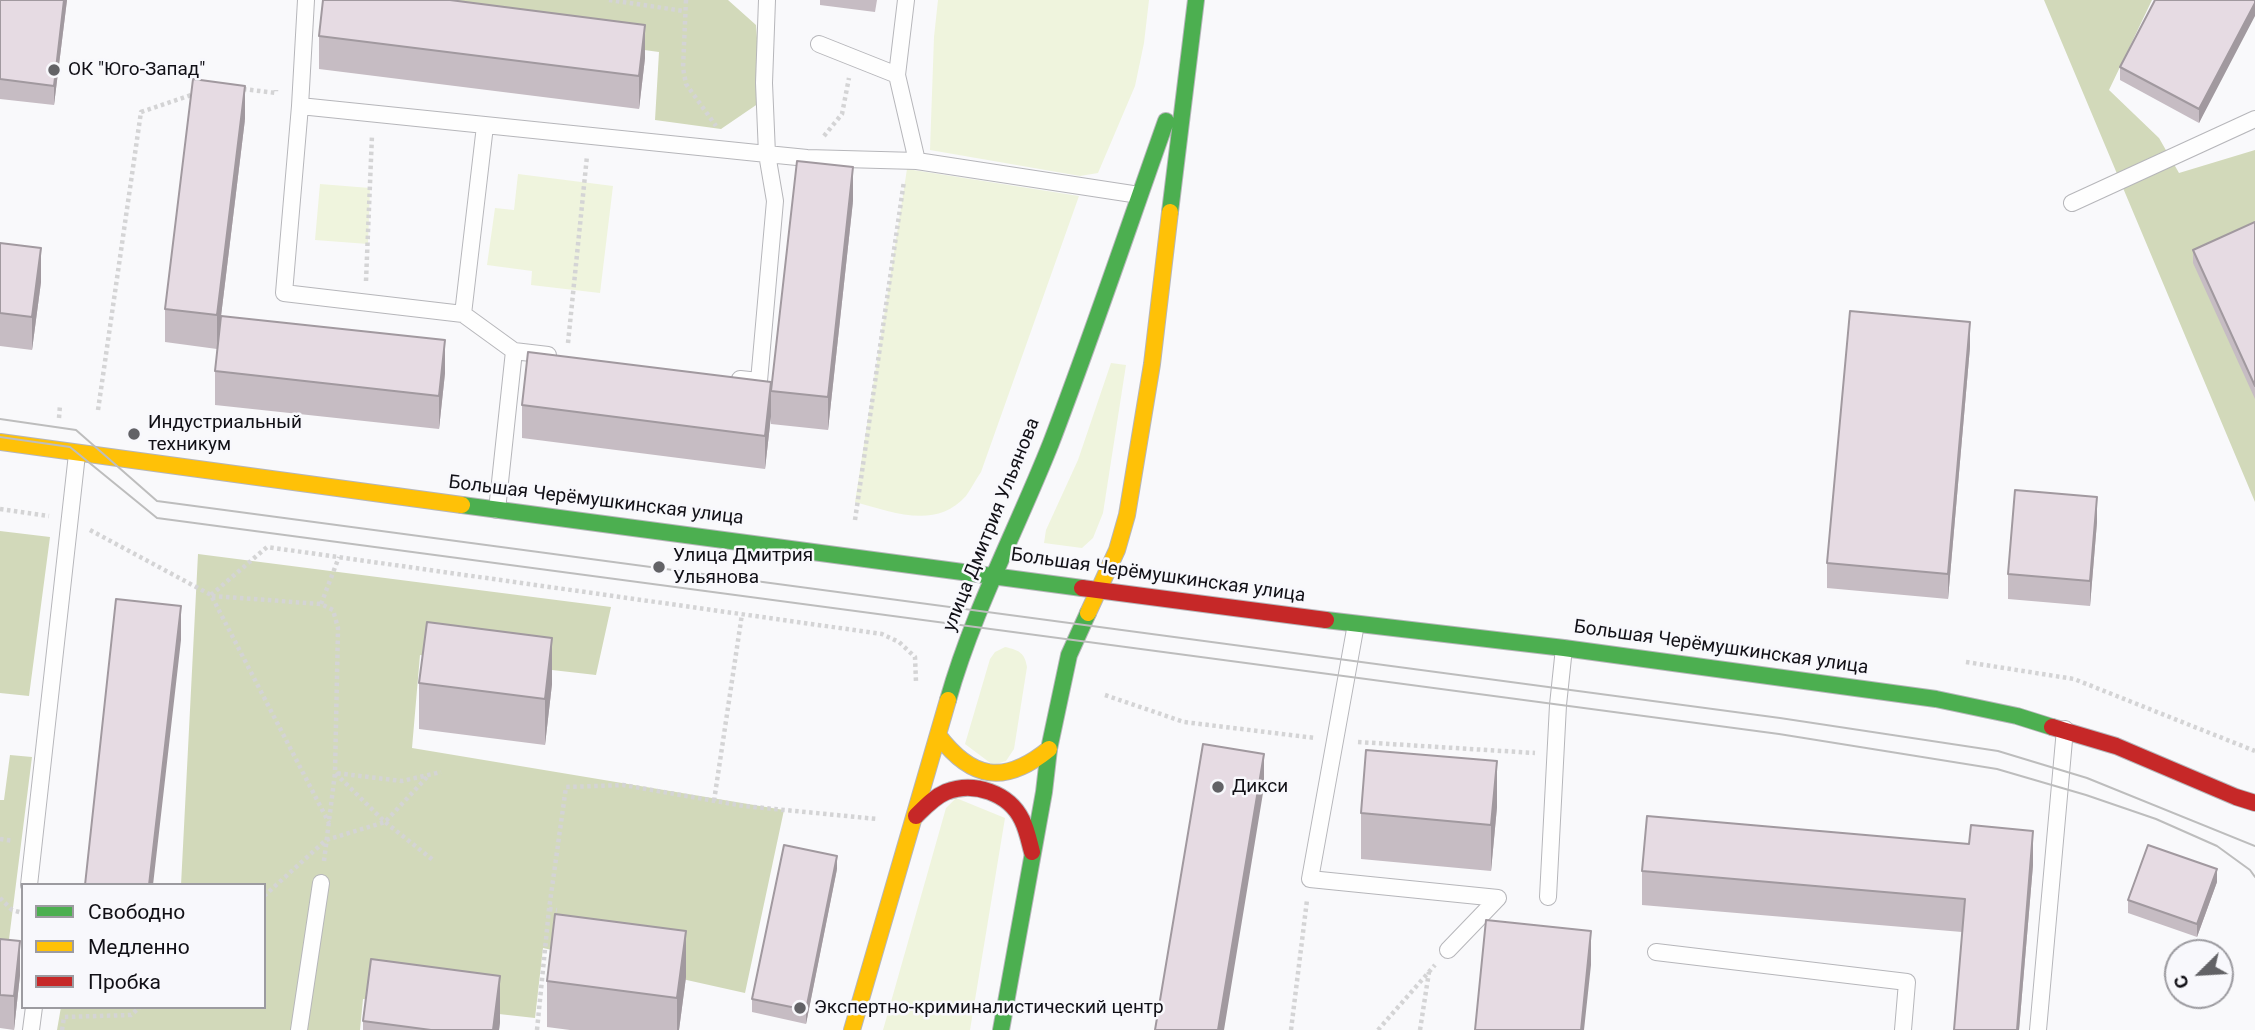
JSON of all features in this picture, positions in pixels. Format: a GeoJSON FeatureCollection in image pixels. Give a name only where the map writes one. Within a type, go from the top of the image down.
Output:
{"type":"FeatureCollection","features":[{"type":"Feature","properties":{"kind":"main road","name":"улица Дмитрия Ульянова"},"geometry":{"type":"LineString","coordinates":[[1001,1030],[1044,792],[1049,749],[1069,655],[1117,550],[1128,515],[1152,364],[1196,0]]}},
{"type":"Feature","properties":{"kind":"main road","name":"улица Дмитрия Ульянова"},"geometry":{"type":"LineString","coordinates":[[852,1030],[958,665],[1050,444],[1172,105],[1190,42]]}},
{"type":"Feature","properties":{"kind":"main road","name":"Большая Черёмушкинская улица"},"geometry":{"type":"LineString","coordinates":[[0,442],[1936,699],[2065,729],[2116,746],[2255,803]]}},
{"type":"Feature","properties":{"kind":"main road"},"geometry":{"type":"LineString","coordinates":[[938,735],[959,761],[973,769],[990,773],[1023,769],[1037,761],[1049,749]]}},
{"type":"Feature","properties":{"kind":"main road"},"geometry":{"type":"LineString","coordinates":[[916,816],[931,801],[948,792],[969,788],[987,791],[1006,800],[1020,814],[1028,832],[1032,852]]}},
{"type":"Feature","properties":{"kind":"lane"},"geometry":{"type":"LineString","coordinates":[[306,0],[284,293],[463,314],[514,351],[567,358]]}},
{"type":"Feature","properties":{"kind":"lane"},"geometry":{"type":"LineString","coordinates":[[720,377],[760,382],[775,201],[767,155],[764,83],[767,0]]}},
{"type":"Feature","properties":{"kind":"lane"},"geometry":{"type":"LineString","coordinates":[[906,0],[897,75],[912,161]]}},
{"type":"Feature","properties":{"kind":"lane"},"geometry":{"type":"LineString","coordinates":[[819,44],[897,75]]}},
{"type":"Feature","properties":{"kind":"lane"},"geometry":{"type":"LineString","coordinates":[[300,106],[734,153],[912,161],[1139,195]]}},
{"type":"Feature","properties":{"kind":"lane"},"geometry":{"type":"LineString","coordinates":[[2072,203],[2255,119]]}},
{"type":"Feature","properties":{"kind":"lane"},"geometry":{"type":"LineString","coordinates":[[463,314],[485,126]]}},
{"type":"Feature","properties":{"kind":"lane"},"geometry":{"type":"LineString","coordinates":[[497,510],[514,351]]}},
{"type":"Feature","properties":{"kind":"lane"},"geometry":{"type":"LineString","coordinates":[[29,883],[61,517],[77,454]]}},
{"type":"Feature","properties":{"kind":"lane"},"geometry":{"type":"LineString","coordinates":[[1356,624],[1310,878],[1498,898],[1448,950]]}},
{"type":"Feature","properties":{"kind":"lane"},"geometry":{"type":"LineString","coordinates":[[1548,897],[1564,648]]}},
{"type":"Feature","properties":{"kind":"lane"},"geometry":{"type":"LineString","coordinates":[[2038,1030],[2065,729]]}},
{"type":"Feature","properties":{"kind":"lane"},"geometry":{"type":"LineString","coordinates":[[299,1030],[321,883]]}},
{"type":"Feature","properties":{"kind":"lane"},"geometry":{"type":"LineString","coordinates":[[1656,952],[1907,982],[1903,1030]]}},
{"type":"Feature","properties":{"kind":"lane"},"geometry":{"type":"LineString","coordinates":[[31,1030],[34,1009]]}},
{"type":"Feature","properties":{"kind":"path"},"geometry":{"type":"LineString","coordinates":[[608,0],[684,11]]}},
{"type":"Feature","properties":{"kind":"path"},"geometry":{"type":"LineString","coordinates":[[686,0],[683,68],[686,84],[734,153]]}},
{"type":"Feature","properties":{"kind":"path"},"geometry":{"type":"LineString","coordinates":[[807,158],[842,114],[852,57]]}},
{"type":"Feature","properties":{"kind":"path"},"geometry":{"type":"LineString","coordinates":[[242,89],[276,93],[277,72],[302,76]]}},
{"type":"Feature","properties":{"kind":"path"},"geometry":{"type":"LineString","coordinates":[[98,410],[142,112],[206,90]]}},
{"type":"Feature","properties":{"kind":"path"},"geometry":{"type":"LineString","coordinates":[[365,302],[373,114]]}},
{"type":"Feature","properties":{"kind":"path"},"geometry":{"type":"LineString","coordinates":[[855,520],[912,161]]}},
{"type":"Feature","properties":{"kind":"path"},"geometry":{"type":"LineString","coordinates":[[567,358],[584,181]]}},
{"type":"Feature","properties":{"kind":"path"},"geometry":{"type":"LineString","coordinates":[[0,509],[61,517],[211,596],[321,604],[332,610],[338,628],[335,772],[321,883]]}},
{"type":"Feature","properties":{"kind":"path"},"geometry":{"type":"LineString","coordinates":[[211,596],[267,547],[882,634],[899,642],[915,656]]}},
{"type":"Feature","properties":{"kind":"path"},"geometry":{"type":"LineString","coordinates":[[321,604],[339,557]]}},
{"type":"Feature","properties":{"kind":"path"},"geometry":{"type":"LineString","coordinates":[[211,596],[329,823]]}},
{"type":"Feature","properties":{"kind":"path"},"geometry":{"type":"LineString","coordinates":[[714,801],[742,614]]}},
{"type":"Feature","properties":{"kind":"path"},"geometry":{"type":"LineString","coordinates":[[1966,662],[2074,680],[2255,751]]}},
{"type":"Feature","properties":{"kind":"path"},"geometry":{"type":"LineString","coordinates":[[335,772],[402,781],[441,772]]}},
{"type":"Feature","properties":{"kind":"path"},"geometry":{"type":"LineString","coordinates":[[335,772],[385,822],[433,860]]}},
{"type":"Feature","properties":{"kind":"path"},"geometry":{"type":"LineString","coordinates":[[266,894],[327,841],[385,822],[429,775]]}},
{"type":"Feature","properties":{"kind":"path"},"geometry":{"type":"LineString","coordinates":[[537,1030],[549,909],[566,787],[623,785],[744,806],[877,819]]}},
{"type":"Feature","properties":{"kind":"path"},"geometry":{"type":"LineString","coordinates":[[1291,1030],[1310,878]]}},
{"type":"Feature","properties":{"kind":"path"},"geometry":{"type":"LineString","coordinates":[[0,898],[12,910],[21,912]]}},
{"type":"Feature","properties":{"kind":"path"},"geometry":{"type":"LineString","coordinates":[[549,909],[557,910]]}},
{"type":"Feature","properties":{"kind":"path"},"geometry":{"type":"LineString","coordinates":[[1378,1030],[1448,950]]}},
{"type":"Feature","properties":{"kind":"path"},"geometry":{"type":"LineString","coordinates":[[1420,1030],[1429,971]]}},
{"type":"Feature","properties":{"kind":"path"},"geometry":{"type":"LineString","coordinates":[[62,1030],[64,1017],[131,1016],[138,1009]]}},
{"type":"Feature","properties":{"kind":"green space"},"geometry":{"type":"Polygon","coordinates":[[[330,0],[728,0],[756,25],[762,101],[721,129],[655,120],[659,52],[329,7],[330,0]]]}},
{"type":"Feature","properties":{"kind":"green space"},"geometry":{"type":"Polygon","coordinates":[[[938,0],[1149,0],[1135,86],[1098,173],[1080,176],[930,150],[938,0]]]}},
{"type":"Feature","properties":{"kind":"green space"},"geometry":{"type":"Polygon","coordinates":[[[2044,0],[2152,0],[2109,90],[2159,138],[2179,173],[2255,150],[2255,502],[2044,0]]]}},
{"type":"Feature","properties":{"kind":"green space"},"geometry":{"type":"Polygon","coordinates":[[[907,169],[1079,196],[981,472],[966,496],[954,506],[941,513],[913,516],[855,502],[907,169]]]}},
{"type":"Feature","properties":{"kind":"green space"},"geometry":{"type":"Polygon","coordinates":[[[518,174],[613,186],[600,293],[531,285],[532,271],[487,265],[495,208],[514,210],[518,174]]]}},
{"type":"Feature","properties":{"kind":"green space"},"geometry":{"type":"Polygon","coordinates":[[[320,184],[370,188],[368,244],[315,240],[320,184]]]}},
{"type":"Feature","properties":{"kind":"green space"},"geometry":{"type":"Polygon","coordinates":[[[1111,363],[1126,365],[1103,513],[1093,538],[1082,548],[1044,543],[1046,530],[1078,460],[1111,363]]]}},
{"type":"Feature","properties":{"kind":"green space"},"geometry":{"type":"Polygon","coordinates":[[[0,531],[50,537],[29,696],[0,693],[0,531]]]}},
{"type":"Feature","properties":{"kind":"green space"},"geometry":{"type":"Polygon","coordinates":[[[198,554],[611,607],[596,675],[420,655],[412,748],[784,810],[745,993],[543,948],[535,1018],[363,999],[360,1030],[57,1030],[61,1009],[266,1009],[266,883],[181,883],[198,554]]]}},
{"type":"Feature","properties":{"kind":"green space"},"geometry":{"type":"Polygon","coordinates":[[[1005,647],[1020,653],[1025,658],[1027,667],[1014,749],[1006,761],[993,765],[965,744],[990,659],[995,652],[1005,647]]]}},
{"type":"Feature","properties":{"kind":"green space"},"geometry":{"type":"Polygon","coordinates":[[[10,755],[32,757],[7,955],[0,954],[0,800],[4,800],[10,755]]]}},
{"type":"Feature","properties":{"kind":"green space"},"geometry":{"type":"Polygon","coordinates":[[[956,798],[1005,818],[970,1030],[883,1030],[946,808],[956,798]]]}},
{"type":"Feature","properties":{"kind":"building"},"geometry":{"type":"Polygon","coordinates":[[[0,0],[64,0],[54,86],[0,79],[0,0]]]}},
{"type":"Feature","properties":{"kind":"building"},"geometry":{"type":"Polygon","coordinates":[[[323,0],[450,0],[645,25],[639,76],[319,36],[323,0]]]}},
{"type":"Feature","properties":{"kind":"building"},"geometry":{"type":"Polygon","coordinates":[[[2155,0],[2255,0],[2199,109],[2120,67],[2155,0]]]}},
{"type":"Feature","properties":{"kind":"building"},"geometry":{"type":"Polygon","coordinates":[[[193,79],[245,86],[217,315],[165,309],[193,79]]]}},
{"type":"Feature","properties":{"kind":"building"},"geometry":{"type":"Polygon","coordinates":[[[797,161],[853,167],[828,397],[771,391],[797,161]]]}},
{"type":"Feature","properties":{"kind":"building"},"geometry":{"type":"Polygon","coordinates":[[[2255,222],[2255,386],[2193,250],[2255,222]]]}},
{"type":"Feature","properties":{"kind":"building"},"geometry":{"type":"Polygon","coordinates":[[[0,243],[41,248],[32,317],[0,313],[0,243]]]}},
{"type":"Feature","properties":{"kind":"building"},"geometry":{"type":"Polygon","coordinates":[[[1850,311],[1970,322],[1948,574],[1827,563],[1850,311]]]}},
{"type":"Feature","properties":{"kind":"building"},"geometry":{"type":"Polygon","coordinates":[[[221,316],[445,340],[439,396],[215,371],[221,316]]]}},
{"type":"Feature","properties":{"kind":"building"},"geometry":{"type":"Polygon","coordinates":[[[528,352],[771,382],[765,436],[522,405],[528,352]]]}},
{"type":"Feature","properties":{"kind":"building"},"geometry":{"type":"Polygon","coordinates":[[[2015,490],[2097,497],[2090,581],[2008,574],[2015,490]]]}},
{"type":"Feature","properties":{"kind":"building"},"geometry":{"type":"Polygon","coordinates":[[[116,599],[181,606],[149,883],[85,883],[116,599]]]}},
{"type":"Feature","properties":{"kind":"building"},"geometry":{"type":"Polygon","coordinates":[[[427,622],[552,638],[545,699],[419,683],[427,622]]]}},
{"type":"Feature","properties":{"kind":"building"},"geometry":{"type":"Polygon","coordinates":[[[1203,744],[1264,754],[1218,1030],[1155,1030],[1203,744]]]}},
{"type":"Feature","properties":{"kind":"building"},"geometry":{"type":"Polygon","coordinates":[[[1366,750],[1497,761],[1491,825],[1361,813],[1366,750]]]}},
{"type":"Feature","properties":{"kind":"building"},"geometry":{"type":"Polygon","coordinates":[[[1647,816],[1969,844],[1971,825],[2033,831],[2017,1030],[1954,1030],[1965,899],[1642,871],[1647,816]]]}},
{"type":"Feature","properties":{"kind":"building"},"geometry":{"type":"Polygon","coordinates":[[[784,845],[837,856],[806,1010],[752,999],[784,845]]]}},
{"type":"Feature","properties":{"kind":"building"},"geometry":{"type":"Polygon","coordinates":[[[2148,845],[2217,869],[2197,924],[2128,900],[2148,845]]]}},
{"type":"Feature","properties":{"kind":"building"},"geometry":{"type":"Polygon","coordinates":[[[555,914],[686,931],[677,998],[547,981],[555,914]]]}},
{"type":"Feature","properties":{"kind":"building"},"geometry":{"type":"Polygon","coordinates":[[[1486,920],[1591,931],[1581,1030],[1475,1030],[1486,920]]]}},
{"type":"Feature","properties":{"kind":"building"},"geometry":{"type":"Polygon","coordinates":[[[0,939],[20,941],[14,996],[0,995],[0,939]]]}},
{"type":"Feature","properties":{"kind":"building"},"geometry":{"type":"Polygon","coordinates":[[[371,959],[500,976],[493,1030],[431,1030],[363,1021],[371,959]]]}},
{"type":"Feature","properties":{"kind":"tram line"},"geometry":{"type":"LineString","coordinates":[[0,419],[76,430],[157,501],[1780,718],[1998,751],[2087,778],[2255,846]]}},
{"type":"Feature","properties":{"kind":"tram line"},"geometry":{"type":"LineString","coordinates":[[0,437],[70,447],[157,518],[1779,734],[1997,769],[2156,819],[2217,846],[2250,870],[2255,877]]}},
{"type":"Feature","properties":{"kind":"traffic: fast"},"geometry":{"type":"LineString","coordinates":[[1170,212],[1196,0]]}},
{"type":"Feature","properties":{"kind":"traffic: fast"},"geometry":{"type":"LineString","coordinates":[[948,700],[970,634],[1051,443],[1166,121]]}},
{"type":"Feature","properties":{"kind":"traffic: fast"},"geometry":{"type":"LineString","coordinates":[[462,505],[1082,588]]}},
{"type":"Feature","properties":{"kind":"traffic: fast"},"geometry":{"type":"LineString","coordinates":[[1001,1030],[1044,792],[1049,749],[1069,655],[1088,613]]}},
{"type":"Feature","properties":{"kind":"traffic: fast"},"geometry":{"type":"LineString","coordinates":[[1326,620],[1564,648],[1936,699],[2017,716],[2052,727]]}},
{"type":"Feature","properties":{"kind":"traffic: slow"},"geometry":{"type":"LineString","coordinates":[[1088,613],[1117,550],[1127,515],[1152,364],[1170,212]]}},
{"type":"Feature","properties":{"kind":"traffic: slow"},"geometry":{"type":"LineString","coordinates":[[0,442],[462,505]]}},
{"type":"Feature","properties":{"kind":"traffic: slow"},"geometry":{"type":"LineString","coordinates":[[852,1030],[948,700]]}},
{"type":"Feature","properties":{"kind":"traffic: slow"},"geometry":{"type":"LineString","coordinates":[[938,735],[964,761],[976,769],[990,772],[1018,768],[1049,749]]}},
{"type":"Feature","properties":{"kind":"traffic: jam"},"geometry":{"type":"LineString","coordinates":[[1082,588],[1326,620]]}},
{"type":"Feature","properties":{"kind":"traffic: jam"},"geometry":{"type":"LineString","coordinates":[[2052,727],[2116,746],[2255,803]]}},
{"type":"Feature","properties":{"kind":"traffic: jam"},"geometry":{"type":"LineString","coordinates":[[916,816],[946,792],[968,788],[990,792],[1000,796],[1016,811],[1022,820],[1032,852]]}},
{"type":"Feature","properties":{"kind":"place","name":"ОК \"Юго-Запад\""},"geometry":{"type":"Point","coordinates":[54,70]}},
{"type":"Feature","properties":{"kind":"place","name":"Индустриальный техникум"},"geometry":{"type":"Point","coordinates":[134,434]}},
{"type":"Feature","properties":{"kind":"place","name":"Улица Дмитрия Ульянова"},"geometry":{"type":"Point","coordinates":[659,567]}},
{"type":"Feature","properties":{"kind":"place","name":"Дикси"},"geometry":{"type":"Point","coordinates":[1218,787]}},
{"type":"Feature","properties":{"kind":"place","name":"Экспертно-криминалистический центр"},"geometry":{"type":"Point","coordinates":[800,1008]}}]}
